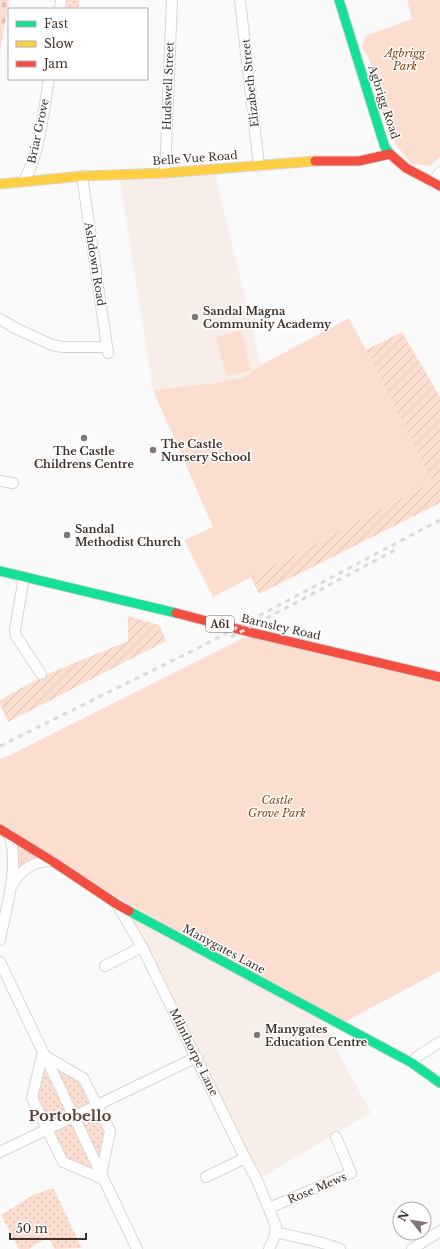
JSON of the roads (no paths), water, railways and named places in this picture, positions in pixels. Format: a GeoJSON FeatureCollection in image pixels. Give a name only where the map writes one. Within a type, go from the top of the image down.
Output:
{"type":"FeatureCollection","features":[{"type":"Feature","properties":{"kind":"street","name":"Hudswell Street"},"geometry":{"type":"LineString","coordinates":[[165,173],[172,0]]}},
{"type":"Feature","properties":{"kind":"street","name":"Elizabeth Street"},"geometry":{"type":"LineString","coordinates":[[240,0],[259,166]]}},
{"type":"Feature","properties":{"kind":"street","name":"Agbrigg Road"},"geometry":{"type":"LineString","coordinates":[[339,0],[382,140],[390,154],[409,170],[436,184]]}},
{"type":"Feature","properties":{"kind":"street","name":"Briar Grove"},"geometry":{"type":"LineString","coordinates":[[24,181],[30,169],[41,130],[49,80]]}},
{"type":"Feature","properties":{"kind":"street","name":"Belle Vue Road"},"geometry":{"type":"LineString","coordinates":[[0,184],[82,176],[165,173],[312,161],[359,161],[390,154]]}},
{"type":"Feature","properties":{"kind":"street"},"geometry":{"type":"LineString","coordinates":[[436,184],[440,172]]}},
{"type":"Feature","properties":{"kind":"street","name":"Ashdown Road"},"geometry":{"type":"LineString","coordinates":[[0,319],[15,328],[52,345],[108,350],[82,176]]}},
{"type":"Feature","properties":{"kind":"street"},"geometry":{"type":"LineString","coordinates":[[0,481],[13,483]]}},
{"type":"Feature","properties":{"kind":"street","name":"Barnsley Road"},"geometry":{"type":"LineString","coordinates":[[0,571],[440,677]]}},
{"type":"Feature","properties":{"kind":"street"},"geometry":{"type":"LineString","coordinates":[[24,577],[15,630],[16,636],[41,674]]}},
{"type":"Feature","properties":{"kind":"street"},"geometry":{"type":"LineString","coordinates":[[0,940],[13,874],[11,842],[4,832]]}},
{"type":"Feature","properties":{"kind":"street","name":"Manygates Lane"},"geometry":{"type":"LineString","coordinates":[[4,832],[52,861],[118,906],[412,1063],[440,1083]]}},
{"type":"Feature","properties":{"kind":"street"},"geometry":{"type":"LineString","coordinates":[[10,888],[18,875],[29,867],[42,861],[52,861]]}},
{"type":"Feature","properties":{"kind":"street","name":"Milnthorpe Lane"},"geometry":{"type":"LineString","coordinates":[[118,906],[142,947],[257,1180],[276,1226],[276,1232]]}},
{"type":"Feature","properties":{"kind":"street"},"geometry":{"type":"LineString","coordinates":[[105,966],[142,947]]}},
{"type":"Feature","properties":{"kind":"street"},"geometry":{"type":"LineString","coordinates":[[0,962],[137,1249]]}},
{"type":"Feature","properties":{"kind":"street"},"geometry":{"type":"LineString","coordinates":[[412,1063],[418,1056],[440,1042]]}},
{"type":"Feature","properties":{"kind":"street"},"geometry":{"type":"LineString","coordinates":[[44,1054],[83,1078],[110,1131],[102,1177]]}},
{"type":"Feature","properties":{"kind":"street"},"geometry":{"type":"LineString","coordinates":[[44,1054],[32,1098],[62,1162],[102,1177]]}},
{"type":"Feature","properties":{"kind":"street"},"geometry":{"type":"LineString","coordinates":[[0,1152],[197,1058]]}},
{"type":"Feature","properties":{"kind":"street","name":"Rose Mews"},"geometry":{"type":"LineString","coordinates":[[269,1208],[351,1173],[336,1137]]}},
{"type":"Feature","properties":{"kind":"street"},"geometry":{"type":"LineString","coordinates":[[206,1177],[245,1158]]}},
{"type":"Feature","properties":{"kind":"street"},"geometry":{"type":"LineString","coordinates":[[412,1249],[440,1231]]}},
{"type":"Feature","properties":{"kind":"street"},"geometry":{"type":"LineString","coordinates":[[269,1249],[276,1232],[322,1242],[340,1249]]}},
{"type":"Feature","properties":{"kind":"railway"},"geometry":{"type":"LineString","coordinates":[[0,746],[200,647],[440,520]]}},
{"type":"Feature","properties":{"kind":"railway"},"geometry":{"type":"LineString","coordinates":[[231,637],[399,548]]}},
{"type":"Feature","properties":{"kind":"place","name":"Sandal Magna Community Academy"},"geometry":{"type":"Point","coordinates":[195,317]}},
{"type":"Feature","properties":{"kind":"place","name":"The Castle Childrens Centre"},"geometry":{"type":"Point","coordinates":[84,438]}},
{"type":"Feature","properties":{"kind":"place","name":"The Castle Nursery School"},"geometry":{"type":"Point","coordinates":[153,450]}},
{"type":"Feature","properties":{"kind":"place","name":"Sandal Methodist Church"},"geometry":{"type":"Point","coordinates":[67,535]}},
{"type":"Feature","properties":{"kind":"place","name":"Manygates Education Centre"},"geometry":{"type":"Point","coordinates":[257,1035]}},
{"type":"Feature","properties":{"kind":"district","name":"Portobello"},"geometry":{"type":"Point","coordinates":[70,1115]}},
{"type":"Feature","properties":{"kind":"park label","name":"Agbrigg Park"},"geometry":{"type":"Point","coordinates":[405,59]}},
{"type":"Feature","properties":{"kind":"park label","name":"Castle Grove Park"},"geometry":{"type":"Point","coordinates":[277,806]}}]}
